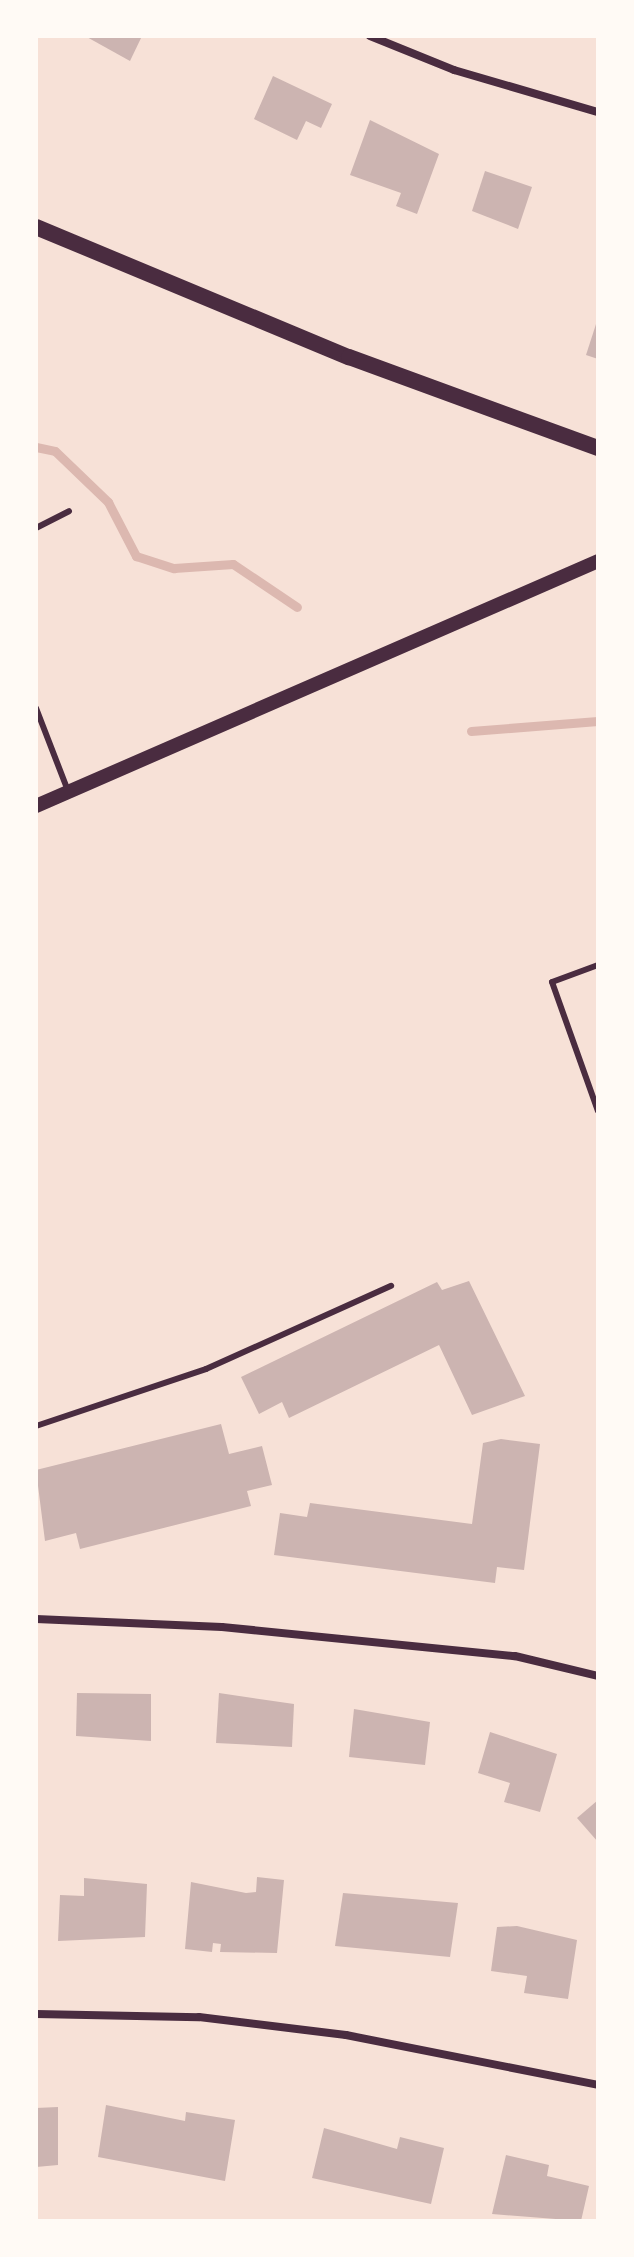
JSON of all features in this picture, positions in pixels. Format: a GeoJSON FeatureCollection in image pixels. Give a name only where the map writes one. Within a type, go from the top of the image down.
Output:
{"type":"FeatureCollection","features":[{"type":"Feature","properties":{"kind":"main road"},"geometry":{"type":"LineString","coordinates":[[36,227],[349,357],[598,448]]}},
{"type":"Feature","properties":{"kind":"street"},"geometry":{"type":"LineString","coordinates":[[370,36],[454,70],[598,112]]}},
{"type":"Feature","properties":{"kind":"street"},"geometry":{"type":"LineString","coordinates":[[36,806],[598,561]]}},
{"type":"Feature","properties":{"kind":"street"},"geometry":{"type":"LineString","coordinates":[[36,1619],[222,1627],[500,1654],[598,1676]]}},
{"type":"Feature","properties":{"kind":"street"},"geometry":{"type":"LineString","coordinates":[[36,2014],[229,2021],[598,2085]]}},
{"type":"Feature","properties":{"kind":"lane"},"geometry":{"type":"LineString","coordinates":[[36,528],[69,511]]}},
{"type":"Feature","properties":{"kind":"lane"},"geometry":{"type":"LineString","coordinates":[[36,708],[68,792]]}},
{"type":"Feature","properties":{"kind":"lane"},"geometry":{"type":"LineString","coordinates":[[598,965],[552,982],[598,1111]]}},
{"type":"Feature","properties":{"kind":"lane"},"geometry":{"type":"LineString","coordinates":[[36,1426],[206,1369],[391,1286]]}},
{"type":"Feature","properties":{"kind":"building"},"geometry":{"type":"Polygon","coordinates":[[[85,36],[142,36],[130,61],[85,36]]]}},
{"type":"Feature","properties":{"kind":"building"},"geometry":{"type":"Polygon","coordinates":[[[273,76],[332,104],[321,128],[306,121],[297,140],[254,119],[273,76]]]}},
{"type":"Feature","properties":{"kind":"building"},"geometry":{"type":"Polygon","coordinates":[[[370,120],[439,154],[417,214],[396,206],[401,193],[350,175],[370,120]]]}},
{"type":"Feature","properties":{"kind":"building"},"geometry":{"type":"Polygon","coordinates":[[[485,171],[532,187],[518,229],[472,211],[485,171]]]}},
{"type":"Feature","properties":{"kind":"building"},"geometry":{"type":"Polygon","coordinates":[[[598,321],[598,359],[586,355],[598,321]]]}},
{"type":"Feature","properties":{"kind":"building"},"geometry":{"type":"Polygon","coordinates":[[[469,1281],[525,1396],[472,1415],[439,1345],[289,1418],[282,1402],[259,1414],[241,1377],[437,1282],[442,1290],[469,1281]]]}},
{"type":"Feature","properties":{"kind":"building"},"geometry":{"type":"Polygon","coordinates":[[[221,1424],[229,1454],[262,1446],[272,1485],[247,1491],[251,1506],[80,1549],[76,1533],[45,1541],[36,1470],[221,1424]]]}},
{"type":"Feature","properties":{"kind":"building"},"geometry":{"type":"Polygon","coordinates":[[[501,1439],[540,1444],[524,1570],[497,1567],[495,1583],[274,1555],[280,1513],[307,1517],[310,1503],[472,1524],[483,1443],[501,1439]]]}},
{"type":"Feature","properties":{"kind":"building"},"geometry":{"type":"Polygon","coordinates":[[[77,1693],[151,1694],[151,1741],[76,1736],[77,1693]]]}},
{"type":"Feature","properties":{"kind":"building"},"geometry":{"type":"Polygon","coordinates":[[[219,1693],[294,1704],[292,1747],[216,1743],[219,1693]]]}},
{"type":"Feature","properties":{"kind":"building"},"geometry":{"type":"Polygon","coordinates":[[[354,1709],[430,1722],[425,1765],[349,1757],[354,1709]]]}},
{"type":"Feature","properties":{"kind":"building"},"geometry":{"type":"Polygon","coordinates":[[[490,1732],[557,1754],[540,1812],[504,1802],[510,1783],[478,1773],[490,1732]]]}},
{"type":"Feature","properties":{"kind":"building"},"geometry":{"type":"Polygon","coordinates":[[[598,1800],[598,1842],[577,1818],[598,1800]]]}},
{"type":"Feature","properties":{"kind":"building"},"geometry":{"type":"Polygon","coordinates":[[[257,1877],[284,1880],[277,1953],[220,1952],[221,1944],[213,1943],[212,1952],[185,1949],[191,1882],[246,1893],[256,1892],[257,1877]]]}},
{"type":"Feature","properties":{"kind":"building"},"geometry":{"type":"Polygon","coordinates":[[[84,1878],[147,1884],[145,1937],[58,1941],[60,1895],[84,1896],[84,1878]]]}},
{"type":"Feature","properties":{"kind":"building"},"geometry":{"type":"Polygon","coordinates":[[[343,1893],[458,1903],[450,1957],[335,1946],[343,1893]]]}},
{"type":"Feature","properties":{"kind":"building"},"geometry":{"type":"Polygon","coordinates":[[[517,1926],[577,1940],[568,1999],[524,1993],[527,1976],[491,1971],[497,1927],[517,1926]]]}},
{"type":"Feature","properties":{"kind":"building"},"geometry":{"type":"Polygon","coordinates":[[[106,2105],[185,2121],[186,2112],[235,2120],[225,2181],[98,2157],[106,2105]]]}},
{"type":"Feature","properties":{"kind":"building"},"geometry":{"type":"Polygon","coordinates":[[[58,2107],[58,2165],[36,2167],[36,2108],[58,2107]]]}},
{"type":"Feature","properties":{"kind":"building"},"geometry":{"type":"Polygon","coordinates":[[[324,2128],[397,2149],[400,2137],[444,2148],[431,2204],[312,2178],[324,2128]]]}},
{"type":"Feature","properties":{"kind":"building"},"geometry":{"type":"Polygon","coordinates":[[[506,2155],[549,2165],[547,2176],[589,2186],[581,2221],[492,2214],[506,2155]]]}},
{"type":"Feature","properties":{"kind":"waterway"},"geometry":{"type":"LineString","coordinates":[[36,447],[55,451],[108,502],[136,556],[174,568],[233,564],[297,607]]}},
{"type":"Feature","properties":{"kind":"waterway"},"geometry":{"type":"LineString","coordinates":[[471,731],[598,721]]}}]}
